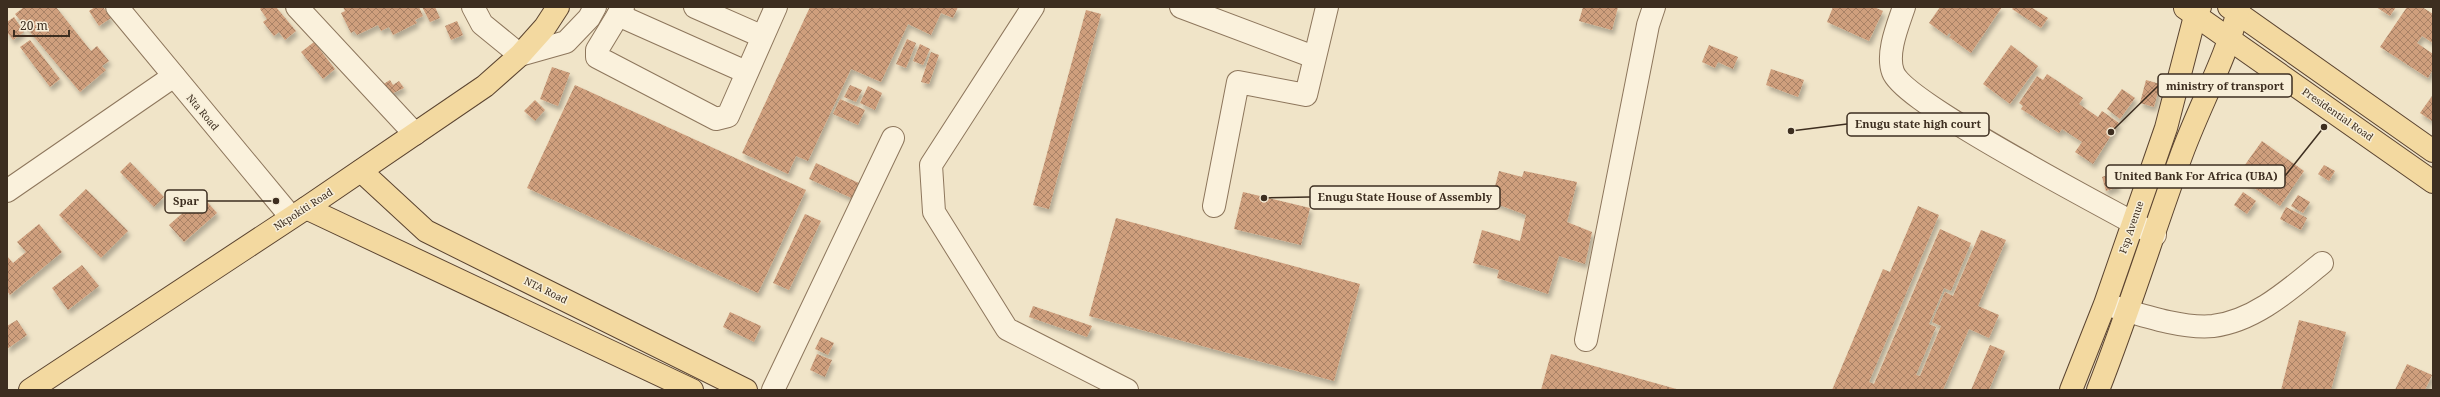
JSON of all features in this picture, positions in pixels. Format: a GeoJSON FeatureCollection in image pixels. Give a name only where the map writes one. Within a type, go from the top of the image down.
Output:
{"type":"FeatureCollection","features":[{"type":"Feature","properties":{"kind":"main road","name":"Nkpokiti Road"},"geometry":{"type":"LineString","coordinates":[[30,390],[361,171],[485,86],[520,55],[545,27],[558,7]]}},
{"type":"Feature","properties":{"kind":"main road"},"geometry":{"type":"LineString","coordinates":[[2098,390],[2155,235],[2180,159],[2229,38],[2236,9],[2433,151]]}},
{"type":"Feature","properties":{"kind":"main road","name":"Fsp Avenue"},"geometry":{"type":"LineString","coordinates":[[2071,390],[2105,304],[2166,128],[2193,10]]}},
{"type":"Feature","properties":{"kind":"main road","name":"Presidential Road"},"geometry":{"type":"LineString","coordinates":[[2193,10],[2229,38],[2433,182]]}},
{"type":"Feature","properties":{"kind":"main road","name":"NTA Road"},"geometry":{"type":"LineString","coordinates":[[361,171],[426,231],[746,390]]}},
{"type":"Feature","properties":{"kind":"main road"},"geometry":{"type":"LineString","coordinates":[[298,212],[692,390]]}},
{"type":"Feature","properties":{"kind":"main road"},"geometry":{"type":"LineString","coordinates":[[2089,344],[2113,352]]}},
{"type":"Feature","properties":{"kind":"street","name":"Nta Road"},"geometry":{"type":"LineString","coordinates":[[117,7],[174,76],[298,212]]}},
{"type":"Feature","properties":{"kind":"street"},"geometry":{"type":"LineString","coordinates":[[297,7],[415,134]]}},
{"type":"Feature","properties":{"kind":"street"},"geometry":{"type":"LineString","coordinates":[[473,7],[482,24],[520,55],[566,42],[588,18],[595,7]]}},
{"type":"Feature","properties":{"kind":"street"},"geometry":{"type":"LineString","coordinates":[[695,7],[761,36]]}},
{"type":"Feature","properties":{"kind":"street"},"geometry":{"type":"LineString","coordinates":[[746,72],[620,11],[597,50],[597,57],[716,119],[728,116],[761,36],[776,7]]}},
{"type":"Feature","properties":{"kind":"street"},"geometry":{"type":"LineString","coordinates":[[1033,7],[931,165],[934,212],[1007,329],[1127,390]]}},
{"type":"Feature","properties":{"kind":"street"},"geometry":{"type":"LineString","coordinates":[[1181,7],[1314,57]]}},
{"type":"Feature","properties":{"kind":"street"},"geometry":{"type":"LineString","coordinates":[[1214,206],[1238,82],[1306,95],[1327,7]]}},
{"type":"Feature","properties":{"kind":"street"},"geometry":{"type":"LineString","coordinates":[[1586,340],[1648,25],[1654,7]]}},
{"type":"Feature","properties":{"kind":"street"},"geometry":{"type":"LineString","coordinates":[[1904,7],[1894,38],[1891,64],[1897,81],[1931,106],[1994,145],[2070,189],[2155,235]]}},
{"type":"Feature","properties":{"kind":"street"},"geometry":{"type":"LineString","coordinates":[[7,191],[174,76]]}},
{"type":"Feature","properties":{"kind":"street"},"geometry":{"type":"LineString","coordinates":[[773,390],[893,138]]}},
{"type":"Feature","properties":{"kind":"street"},"geometry":{"type":"LineString","coordinates":[[2105,304],[2191,326],[2223,323],[2254,312],[2280,297],[2322,263]]}},
{"type":"Feature","properties":{"kind":"building"},"geometry":{"type":"Polygon","coordinates":[[[24,7],[56,7],[91,51],[97,46],[109,61],[102,66],[106,70],[80,92],[15,14],[24,7]]]}},
{"type":"Feature","properties":{"kind":"building"},"geometry":{"type":"Polygon","coordinates":[[[95,7],[103,7],[111,18],[99,26],[89,11],[95,7]]]}},
{"type":"Feature","properties":{"kind":"building"},"geometry":{"type":"Polygon","coordinates":[[[262,7],[276,7],[296,31],[285,40],[279,32],[274,36],[263,22],[267,19],[260,9],[262,7]]]}},
{"type":"Feature","properties":{"kind":"building"},"geometry":{"type":"Polygon","coordinates":[[[343,7],[419,7],[423,16],[415,20],[417,23],[393,35],[389,27],[381,31],[378,25],[357,35],[354,31],[351,33],[341,13],[345,11],[343,7]]]}},
{"type":"Feature","properties":{"kind":"building"},"geometry":{"type":"Polygon","coordinates":[[[422,7],[435,7],[440,18],[430,22],[422,7]]]}},
{"type":"Feature","properties":{"kind":"building"},"geometry":{"type":"Polygon","coordinates":[[[810,7],[958,7],[953,18],[941,13],[931,35],[908,24],[881,82],[851,69],[808,161],[796,156],[788,174],[742,153],[810,7]]]}},
{"type":"Feature","properties":{"kind":"building"},"geometry":{"type":"Polygon","coordinates":[[[1583,7],[1618,7],[1612,30],[1579,21],[1583,7]]]}},
{"type":"Feature","properties":{"kind":"building"},"geometry":{"type":"Polygon","coordinates":[[[1833,7],[1874,7],[1883,11],[1869,41],[1827,22],[1833,7]]]}},
{"type":"Feature","properties":{"kind":"building"},"geometry":{"type":"Polygon","coordinates":[[[1940,7],[2002,7],[1971,53],[1949,37],[1951,35],[1949,33],[1947,36],[1929,23],[1940,7]]]}},
{"type":"Feature","properties":{"kind":"building"},"geometry":{"type":"Polygon","coordinates":[[[2014,7],[2031,7],[2048,18],[2041,28],[2012,9],[2014,7]]]}},
{"type":"Feature","properties":{"kind":"building"},"geometry":{"type":"Polygon","coordinates":[[[2376,7],[2396,7],[2390,16],[2376,7]]]}},
{"type":"Feature","properties":{"kind":"building"},"geometry":{"type":"Polygon","coordinates":[[[2407,7],[2422,7],[2433,14],[2433,43],[2422,36],[2417,43],[2433,54],[2433,69],[2428,78],[2380,47],[2407,7]]]}},
{"type":"Feature","properties":{"kind":"building"},"geometry":{"type":"Polygon","coordinates":[[[1086,10],[1101,14],[1049,209],[1033,205],[1086,10]]]}},
{"type":"Feature","properties":{"kind":"building"},"geometry":{"type":"Polygon","coordinates":[[[14,17],[24,32],[13,40],[7,32],[7,22],[14,17]]]}},
{"type":"Feature","properties":{"kind":"building"},"geometry":{"type":"Polygon","coordinates":[[[457,21],[463,35],[451,40],[445,26],[457,21]]]}},
{"type":"Feature","properties":{"kind":"building"},"geometry":{"type":"Polygon","coordinates":[[[907,39],[916,43],[906,68],[896,64],[907,39]]]}},
{"type":"Feature","properties":{"kind":"building"},"geometry":{"type":"Polygon","coordinates":[[[30,40],[60,79],[50,87],[20,47],[30,40]]]}},
{"type":"Feature","properties":{"kind":"building"},"geometry":{"type":"Polygon","coordinates":[[[314,42],[335,69],[323,79],[301,52],[314,42]]]}},
{"type":"Feature","properties":{"kind":"building"},"geometry":{"type":"Polygon","coordinates":[[[920,44],[930,49],[923,65],[913,61],[920,44]]]}},
{"type":"Feature","properties":{"kind":"building"},"geometry":{"type":"Polygon","coordinates":[[[1709,45],[1738,57],[1733,69],[1718,62],[1715,68],[1702,62],[1709,45]]]}},
{"type":"Feature","properties":{"kind":"building"},"geometry":{"type":"Polygon","coordinates":[[[2011,45],[2038,66],[2010,104],[1983,84],[2011,45]]]}},
{"type":"Feature","properties":{"kind":"building"},"geometry":{"type":"Polygon","coordinates":[[[931,52],[939,55],[929,84],[921,82],[931,52]]]}},
{"type":"Feature","properties":{"kind":"building"},"geometry":{"type":"Polygon","coordinates":[[[552,67],[570,73],[558,106],[540,99],[552,67]]]}},
{"type":"Feature","properties":{"kind":"building"},"geometry":{"type":"Polygon","coordinates":[[[1771,69],[1804,80],[1798,97],[1766,85],[1771,69]]]}},
{"type":"Feature","properties":{"kind":"building"},"geometry":{"type":"Polygon","coordinates":[[[2047,74],[2083,98],[2079,104],[2098,117],[2102,111],[2119,123],[2093,164],[2075,152],[2082,142],[2062,129],[2059,133],[2021,109],[2023,106],[2019,103],[2037,76],[2043,80],[2047,74]]]}},
{"type":"Feature","properties":{"kind":"building"},"geometry":{"type":"Polygon","coordinates":[[[390,80],[393,85],[399,81],[404,88],[389,95],[382,85],[390,80]]]}},
{"type":"Feature","properties":{"kind":"building"},"geometry":{"type":"Polygon","coordinates":[[[2146,80],[2160,84],[2154,107],[2140,103],[2146,80]]]}},
{"type":"Feature","properties":{"kind":"building"},"geometry":{"type":"Polygon","coordinates":[[[575,85],[806,190],[758,293],[527,188],[575,85]]]}},
{"type":"Feature","properties":{"kind":"building"},"geometry":{"type":"Polygon","coordinates":[[[850,85],[862,90],[856,102],[844,97],[850,85]]]}},
{"type":"Feature","properties":{"kind":"building"},"geometry":{"type":"Polygon","coordinates":[[[868,86],[882,93],[875,110],[860,103],[868,86]]]}},
{"type":"Feature","properties":{"kind":"building"},"geometry":{"type":"Polygon","coordinates":[[[2122,89],[2135,98],[2120,119],[2107,109],[2122,89]]]}},
{"type":"Feature","properties":{"kind":"building"},"geometry":{"type":"Polygon","coordinates":[[[2432,96],[2433,119],[2432,121],[2420,113],[2432,96]]]}},
{"type":"Feature","properties":{"kind":"building"},"geometry":{"type":"Polygon","coordinates":[[[840,99],[865,110],[858,125],[833,114],[840,99]]]}},
{"type":"Feature","properties":{"kind":"building"},"geometry":{"type":"Polygon","coordinates":[[[535,100],[545,110],[535,121],[524,111],[535,100]]]}},
{"type":"Feature","properties":{"kind":"building"},"geometry":{"type":"Polygon","coordinates":[[[2262,141],[2304,171],[2280,206],[2237,176],[2262,141]]]}},
{"type":"Feature","properties":{"kind":"building"},"geometry":{"type":"Polygon","coordinates":[[[130,162],[164,197],[154,207],[120,172],[130,162]]]}},
{"type":"Feature","properties":{"kind":"building"},"geometry":{"type":"Polygon","coordinates":[[[816,163],[863,185],[856,200],[809,179],[816,163]]]}},
{"type":"Feature","properties":{"kind":"building"},"geometry":{"type":"Polygon","coordinates":[[[2324,165],[2335,171],[2329,181],[2318,174],[2324,165]]]}},
{"type":"Feature","properties":{"kind":"building"},"geometry":{"type":"Polygon","coordinates":[[[1499,171],[1522,177],[1524,171],[1577,182],[1567,222],[1592,232],[1585,264],[1559,256],[1548,294],[1497,278],[1499,270],[1473,263],[1482,230],[1520,241],[1526,215],[1491,202],[1499,171]]]}},
{"type":"Feature","properties":{"kind":"building"},"geometry":{"type":"Polygon","coordinates":[[[2113,173],[2118,187],[2106,191],[2102,177],[2113,173]]]}},
{"type":"Feature","properties":{"kind":"building"},"geometry":{"type":"Polygon","coordinates":[[[86,189],[128,231],[101,258],[59,215],[86,189]]]}},
{"type":"Feature","properties":{"kind":"building"},"geometry":{"type":"Polygon","coordinates":[[[1243,192],[1310,208],[1301,245],[1234,229],[1243,192]]]}},
{"type":"Feature","properties":{"kind":"building"},"geometry":{"type":"Polygon","coordinates":[[[2243,192],[2256,201],[2247,214],[2234,205],[2243,192]]]}},
{"type":"Feature","properties":{"kind":"building"},"geometry":{"type":"Polygon","coordinates":[[[2298,195],[2310,202],[2303,213],[2291,206],[2298,195]]]}},
{"type":"Feature","properties":{"kind":"building"},"geometry":{"type":"Polygon","coordinates":[[[202,196],[217,213],[184,242],[169,225],[202,196]]]}},
{"type":"Feature","properties":{"kind":"building"},"geometry":{"type":"Polygon","coordinates":[[[1918,206],[1939,215],[1869,382],[1874,384],[1940,229],[1971,243],[1951,291],[1944,288],[1929,324],[1936,327],[1916,375],[1920,376],[1941,326],[1932,322],[1945,292],[1953,296],[1981,230],[2006,240],[1978,306],[1999,315],[1989,338],[1969,329],[1943,390],[1832,390],[1883,269],[1890,272],[1918,206]]]}},
{"type":"Feature","properties":{"kind":"building"},"geometry":{"type":"Polygon","coordinates":[[[2286,207],[2307,218],[2301,230],[2280,219],[2286,207]]]}},
{"type":"Feature","properties":{"kind":"building"},"geometry":{"type":"Polygon","coordinates":[[[805,214],[821,221],[789,290],[773,283],[805,214]]]}},
{"type":"Feature","properties":{"kind":"building"},"geometry":{"type":"Polygon","coordinates":[[[1116,218],[1360,284],[1334,381],[1089,316],[1116,218]]]}},
{"type":"Feature","properties":{"kind":"building"},"geometry":{"type":"Polygon","coordinates":[[[39,224],[62,252],[10,295],[7,291],[7,256],[13,263],[26,252],[17,242],[39,224]]]}},
{"type":"Feature","properties":{"kind":"building"},"geometry":{"type":"Polygon","coordinates":[[[82,265],[99,286],[68,310],[52,288],[82,265]]]}},
{"type":"Feature","properties":{"kind":"building"},"geometry":{"type":"Polygon","coordinates":[[[1033,306],[1092,326],[1087,337],[1029,317],[1033,306]]]}},
{"type":"Feature","properties":{"kind":"building"},"geometry":{"type":"Polygon","coordinates":[[[730,312],[761,326],[754,342],[723,327],[730,312]]]}},
{"type":"Feature","properties":{"kind":"building"},"geometry":{"type":"Polygon","coordinates":[[[17,320],[27,335],[7,349],[7,326],[17,320]]]}},
{"type":"Feature","properties":{"kind":"building"},"geometry":{"type":"Polygon","coordinates":[[[2299,320],[2346,332],[2331,390],[2281,390],[2299,320]]]}},
{"type":"Feature","properties":{"kind":"building"},"geometry":{"type":"Polygon","coordinates":[[[821,337],[834,343],[828,355],[815,349],[821,337]]]}},
{"type":"Feature","properties":{"kind":"building"},"geometry":{"type":"Polygon","coordinates":[[[1990,345],[2005,351],[1989,390],[1971,390],[1990,345]]]}},
{"type":"Feature","properties":{"kind":"building"},"geometry":{"type":"Polygon","coordinates":[[[817,354],[832,360],[825,377],[810,370],[817,354]]]}},
{"type":"Feature","properties":{"kind":"building"},"geometry":{"type":"Polygon","coordinates":[[[1551,354],[1680,390],[1541,390],[1551,354]]]}},
{"type":"Feature","properties":{"kind":"building"},"geometry":{"type":"Polygon","coordinates":[[[2407,364],[2432,375],[2425,390],[2395,390],[2407,364]]]}},
{"type":"Feature","properties":{"kind":"place","name":"United Bank For Africa (UBA)"},"geometry":{"type":"Point","coordinates":[2324,127]}},
{"type":"Feature","properties":{"kind":"place","name":"Enugu state high court"},"geometry":{"type":"Point","coordinates":[1791,131]}},
{"type":"Feature","properties":{"kind":"place","name":"ministry of transport"},"geometry":{"type":"Point","coordinates":[2111,132]}},
{"type":"Feature","properties":{"kind":"place","name":"Enugu State House of Assembly"},"geometry":{"type":"Point","coordinates":[1264,198]}},
{"type":"Feature","properties":{"kind":"place","name":"Spar"},"geometry":{"type":"Point","coordinates":[276,201]}}]}
